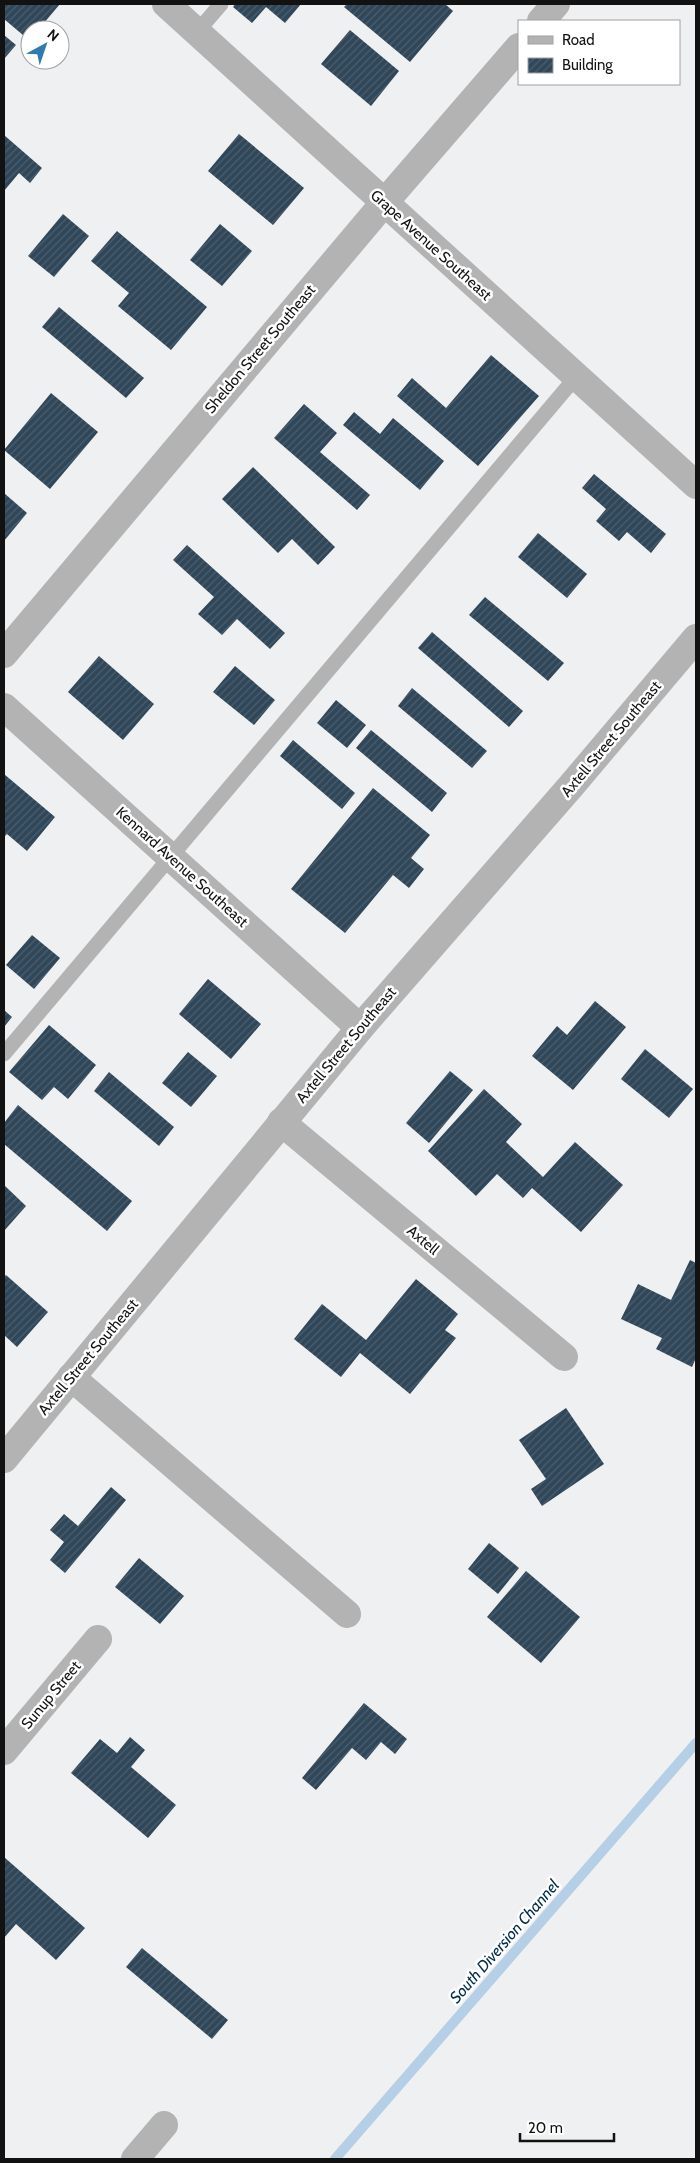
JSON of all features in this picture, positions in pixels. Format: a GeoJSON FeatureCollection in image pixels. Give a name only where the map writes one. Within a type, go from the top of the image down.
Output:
{"type":"FeatureCollection","features":[{"type":"Feature","properties":{"kind":"street","name":"Grape Avenue Southeast"},"geometry":{"type":"LineString","coordinates":[[166,4],[696,485]]}},
{"type":"Feature","properties":{"kind":"street"},"geometry":{"type":"LineString","coordinates":[[542,20],[556,4]]}},
{"type":"Feature","properties":{"kind":"street","name":"Sheldon Street Southeast"},"geometry":{"type":"LineString","coordinates":[[4,654],[384,203],[518,48]]}},
{"type":"Feature","properties":{"kind":"street","name":"Axtell Street Southeast"},"geometry":{"type":"LineString","coordinates":[[4,1459],[360,1028],[571,786],[696,638]]}},
{"type":"Feature","properties":{"kind":"street","name":"Kennard Avenue Southeast"},"geometry":{"type":"LineString","coordinates":[[4,707],[360,1028]]}},
{"type":"Feature","properties":{"kind":"street","name":"Axtell"},"geometry":{"type":"LineString","coordinates":[[282,1122],[564,1357]]}},
{"type":"Feature","properties":{"kind":"street"},"geometry":{"type":"LineString","coordinates":[[71,1377],[347,1614]]}},
{"type":"Feature","properties":{"kind":"street","name":"Sunup Street"},"geometry":{"type":"LineString","coordinates":[[4,1751],[98,1639]]}},
{"type":"Feature","properties":{"kind":"street"},"geometry":{"type":"LineString","coordinates":[[135,2159],[164,2125]]}},
{"type":"Feature","properties":{"kind":"lane"},"geometry":{"type":"LineString","coordinates":[[197,32],[221,4]]}},
{"type":"Feature","properties":{"kind":"lane"},"geometry":{"type":"LineString","coordinates":[[4,1054],[576,377]]}},
{"type":"Feature","properties":{"kind":"building"},"geometry":{"type":"Polygon","coordinates":[[[4,4],[60,4],[46,20],[20,20],[20,33],[4,19],[4,4]]]}},
{"type":"Feature","properties":{"kind":"building"},"geometry":{"type":"Polygon","coordinates":[[[235,4],[301,4],[285,23],[266,7],[252,23],[233,7],[235,4]]]}},
{"type":"Feature","properties":{"kind":"building"},"geometry":{"type":"Polygon","coordinates":[[[347,4],[445,4],[453,11],[410,62],[344,7],[347,4]]]}},
{"type":"Feature","properties":{"kind":"building"},"geometry":{"type":"Polygon","coordinates":[[[350,30],[399,71],[371,106],[321,64],[350,30]]]}},
{"type":"Feature","properties":{"kind":"building"},"geometry":{"type":"Polygon","coordinates":[[[4,35],[16,45],[4,59],[4,35]]]}},
{"type":"Feature","properties":{"kind":"building"},"geometry":{"type":"Polygon","coordinates":[[[239,134],[304,188],[273,225],[208,171],[239,134]]]}},
{"type":"Feature","properties":{"kind":"building"},"geometry":{"type":"Polygon","coordinates":[[[4,135],[42,168],[30,183],[19,173],[4,191],[4,135]]]}},
{"type":"Feature","properties":{"kind":"building"},"geometry":{"type":"Polygon","coordinates":[[[63,214],[89,236],[54,277],[28,256],[63,214]]]}},
{"type":"Feature","properties":{"kind":"building"},"geometry":{"type":"Polygon","coordinates":[[[220,224],[252,251],[222,286],[190,260],[220,224]]]}},
{"type":"Feature","properties":{"kind":"building"},"geometry":{"type":"Polygon","coordinates":[[[117,231],[207,307],[171,350],[118,306],[129,293],[91,261],[117,231]]]}},
{"type":"Feature","properties":{"kind":"building"},"geometry":{"type":"Polygon","coordinates":[[[59,307],[144,378],[126,398],[42,327],[59,307]]]}},
{"type":"Feature","properties":{"kind":"building"},"geometry":{"type":"Polygon","coordinates":[[[491,355],[539,396],[478,466],[397,396],[412,378],[446,408],[491,355]]]}},
{"type":"Feature","properties":{"kind":"building"},"geometry":{"type":"Polygon","coordinates":[[[51,393],[98,432],[50,489],[4,450],[51,393]]]}},
{"type":"Feature","properties":{"kind":"building"},"geometry":{"type":"Polygon","coordinates":[[[304,404],[337,433],[320,452],[370,495],[357,510],[274,438],[304,404]]]}},
{"type":"Feature","properties":{"kind":"building"},"geometry":{"type":"Polygon","coordinates":[[[354,412],[380,434],[393,418],[444,461],[420,490],[343,425],[354,412]]]}},
{"type":"Feature","properties":{"kind":"building"},"geometry":{"type":"Polygon","coordinates":[[[253,467],[335,547],[318,565],[292,539],[278,553],[222,499],[253,467]]]}},
{"type":"Feature","properties":{"kind":"building"},"geometry":{"type":"Polygon","coordinates":[[[594,474],[666,534],[651,553],[627,532],[619,541],[596,521],[606,509],[582,488],[594,474]]]}},
{"type":"Feature","properties":{"kind":"building"},"geometry":{"type":"Polygon","coordinates":[[[4,493],[27,513],[4,541],[4,493]]]}},
{"type":"Feature","properties":{"kind":"building"},"geometry":{"type":"Polygon","coordinates":[[[538,533],[587,574],[567,598],[518,557],[538,533]]]}},
{"type":"Feature","properties":{"kind":"building"},"geometry":{"type":"Polygon","coordinates":[[[187,545],[285,633],[270,649],[237,619],[222,635],[198,614],[214,597],[173,560],[187,545]]]}},
{"type":"Feature","properties":{"kind":"building"},"geometry":{"type":"Polygon","coordinates":[[[485,597],[564,663],[548,681],[469,615],[485,597]]]}},
{"type":"Feature","properties":{"kind":"building"},"geometry":{"type":"Polygon","coordinates":[[[432,632],[523,711],[509,727],[418,648],[432,632]]]}},
{"type":"Feature","properties":{"kind":"building"},"geometry":{"type":"Polygon","coordinates":[[[99,656],[154,704],[123,740],[68,692],[99,656]]]}},
{"type":"Feature","properties":{"kind":"building"},"geometry":{"type":"Polygon","coordinates":[[[235,666],[275,700],[254,725],[213,692],[235,666]]]}},
{"type":"Feature","properties":{"kind":"building"},"geometry":{"type":"Polygon","coordinates":[[[412,688],[487,751],[472,768],[398,706],[412,688]]]}},
{"type":"Feature","properties":{"kind":"building"},"geometry":{"type":"Polygon","coordinates":[[[336,700],[366,725],[347,748],[317,723],[336,700]]]}},
{"type":"Feature","properties":{"kind":"building"},"geometry":{"type":"Polygon","coordinates":[[[371,730],[447,793],[432,812],[356,748],[371,730]]]}},
{"type":"Feature","properties":{"kind":"building"},"geometry":{"type":"Polygon","coordinates":[[[293,740],[355,793],[342,809],[280,756],[293,740]]]}},
{"type":"Feature","properties":{"kind":"building"},"geometry":{"type":"Polygon","coordinates":[[[4,774],[55,817],[27,851],[7,834],[4,837],[4,774]]]}},
{"type":"Feature","properties":{"kind":"building"},"geometry":{"type":"Polygon","coordinates":[[[373,788],[430,835],[411,858],[424,869],[409,888],[393,875],[345,933],[291,889],[373,788]]]}},
{"type":"Feature","properties":{"kind":"building"},"geometry":{"type":"Polygon","coordinates":[[[32,935],[60,958],[34,989],[6,965],[32,935]]]}},
{"type":"Feature","properties":{"kind":"building"},"geometry":{"type":"Polygon","coordinates":[[[208,979],[261,1024],[231,1059],[179,1014],[208,979]]]}},
{"type":"Feature","properties":{"kind":"building"},"geometry":{"type":"Polygon","coordinates":[[[595,1001],[626,1027],[573,1090],[532,1056],[557,1026],[567,1035],[595,1001]]]}},
{"type":"Feature","properties":{"kind":"building"},"geometry":{"type":"Polygon","coordinates":[[[4,1010],[12,1017],[4,1027],[4,1010]]]}},
{"type":"Feature","properties":{"kind":"building"},"geometry":{"type":"Polygon","coordinates":[[[49,1025],[96,1065],[68,1099],[54,1087],[42,1100],[9,1072],[49,1025]]]}},
{"type":"Feature","properties":{"kind":"building"},"geometry":{"type":"Polygon","coordinates":[[[645,1049],[693,1089],[669,1118],[621,1079],[645,1049]]]}},
{"type":"Feature","properties":{"kind":"building"},"geometry":{"type":"Polygon","coordinates":[[[188,1052],[217,1076],[191,1107],[162,1083],[188,1052]]]}},
{"type":"Feature","properties":{"kind":"building"},"geometry":{"type":"Polygon","coordinates":[[[450,1071],[473,1090],[429,1143],[406,1123],[450,1071]]]}},
{"type":"Feature","properties":{"kind":"building"},"geometry":{"type":"Polygon","coordinates":[[[109,1072],[174,1127],[159,1146],[94,1091],[109,1072]]]}},
{"type":"Feature","properties":{"kind":"building"},"geometry":{"type":"Polygon","coordinates":[[[484,1089],[522,1124],[506,1142],[543,1177],[575,1142],[623,1185],[581,1232],[532,1188],[523,1198],[497,1174],[476,1196],[428,1151],[484,1089]]]}},
{"type":"Feature","properties":{"kind":"building"},"geometry":{"type":"Polygon","coordinates":[[[18,1105],[132,1201],[107,1231],[4,1144],[4,1123],[18,1105]]]}},
{"type":"Feature","properties":{"kind":"building"},"geometry":{"type":"Polygon","coordinates":[[[4,1185],[26,1206],[4,1231],[4,1185]]]}},
{"type":"Feature","properties":{"kind":"building"},"geometry":{"type":"Polygon","coordinates":[[[690,1260],[696,1263],[696,1358],[692,1367],[656,1349],[662,1338],[621,1319],[638,1284],[671,1300],[690,1260]]]}},
{"type":"Feature","properties":{"kind":"building"},"geometry":{"type":"Polygon","coordinates":[[[6,1275],[48,1312],[17,1347],[4,1335],[4,1277],[6,1275]]]}},
{"type":"Feature","properties":{"kind":"building"},"geometry":{"type":"Polygon","coordinates":[[[416,1279],[458,1314],[445,1330],[456,1338],[410,1394],[360,1353],[341,1377],[294,1339],[322,1304],[366,1340],[416,1279]]]}},
{"type":"Feature","properties":{"kind":"building"},"geometry":{"type":"Polygon","coordinates":[[[566,1408],[604,1464],[542,1506],[531,1489],[546,1479],[519,1440],[566,1408]]]}},
{"type":"Feature","properties":{"kind":"building"},"geometry":{"type":"Polygon","coordinates":[[[111,1487],[126,1500],[65,1573],[50,1560],[64,1542],[50,1530],[64,1514],[78,1526],[111,1487]]]}},
{"type":"Feature","properties":{"kind":"building"},"geometry":{"type":"Polygon","coordinates":[[[489,1543],[519,1568],[498,1594],[468,1569],[489,1543]]]}},
{"type":"Feature","properties":{"kind":"building"},"geometry":{"type":"Polygon","coordinates":[[[139,1558],[184,1596],[160,1624],[115,1587],[139,1558]]]}},
{"type":"Feature","properties":{"kind":"building"},"geometry":{"type":"Polygon","coordinates":[[[526,1571],[580,1617],[541,1663],[487,1617],[526,1571]]]}},
{"type":"Feature","properties":{"kind":"building"},"geometry":{"type":"Polygon","coordinates":[[[364,1703],[407,1739],[395,1754],[381,1742],[366,1760],[352,1748],[316,1790],[302,1778],[364,1703]]]}},
{"type":"Feature","properties":{"kind":"building"},"geometry":{"type":"Polygon","coordinates":[[[130,1737],[145,1750],[131,1767],[176,1805],[148,1838],[71,1773],[100,1739],[117,1753],[130,1737]]]}},
{"type":"Feature","properties":{"kind":"building"},"geometry":{"type":"Polygon","coordinates":[[[4,1857],[85,1928],[56,1960],[16,1924],[4,1938],[4,1857]]]}},
{"type":"Feature","properties":{"kind":"building"},"geometry":{"type":"Polygon","coordinates":[[[142,1948],[228,2020],[212,2039],[126,1967],[142,1948]]]}},
{"type":"Feature","properties":{"kind":"waterway","name":"South Diversion Channel"},"geometry":{"type":"LineString","coordinates":[[335,2159],[696,1743]]}}]}
